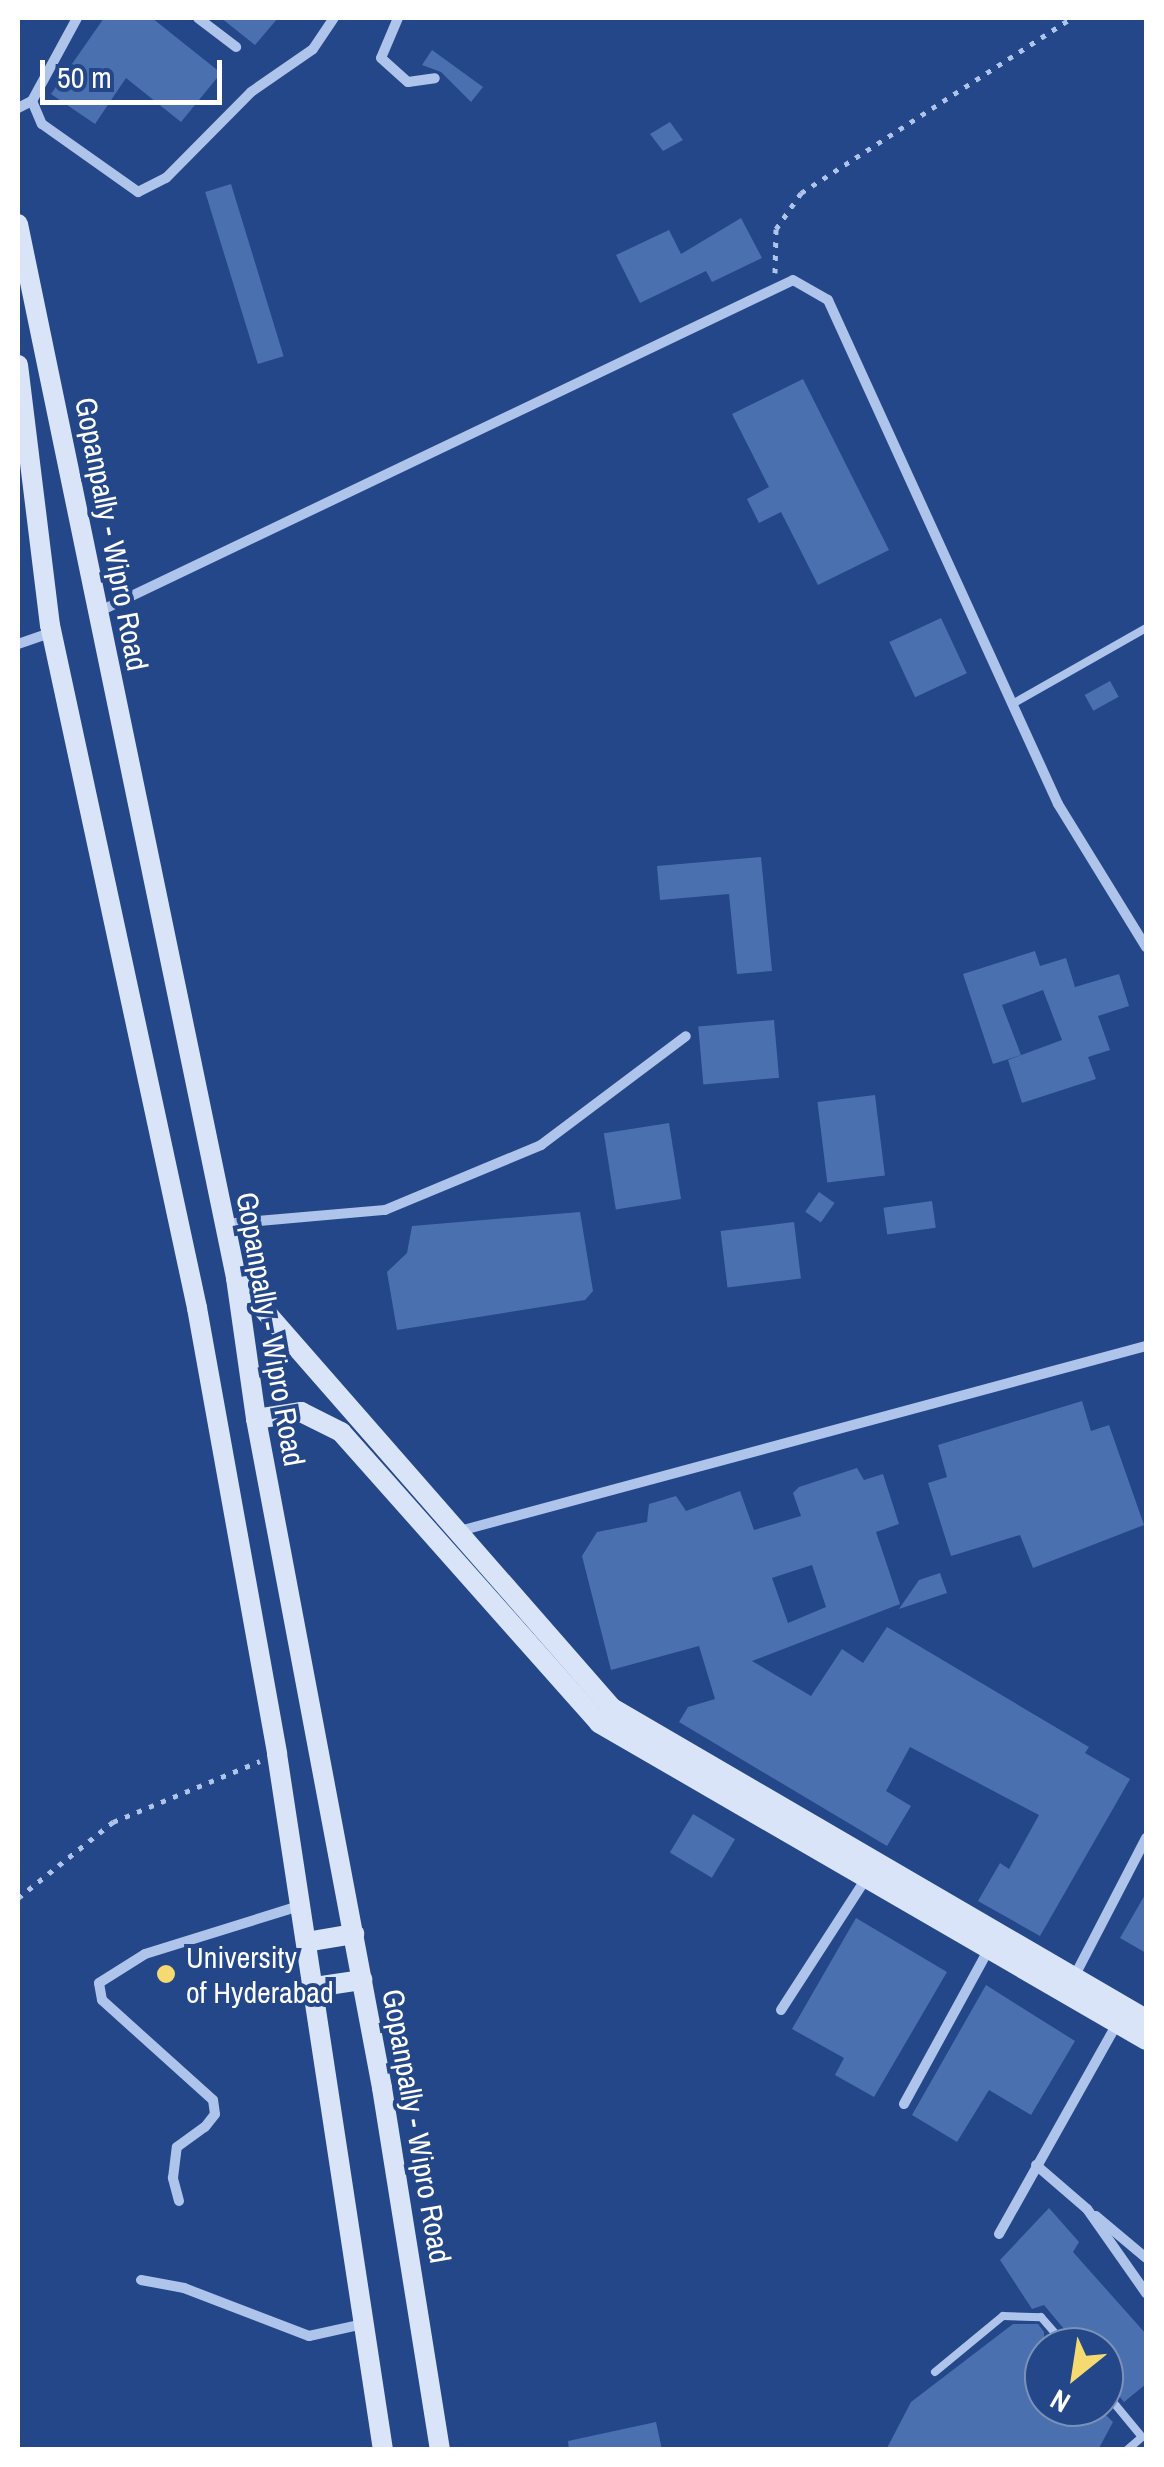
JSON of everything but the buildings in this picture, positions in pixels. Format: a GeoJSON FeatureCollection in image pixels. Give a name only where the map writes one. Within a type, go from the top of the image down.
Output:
{"type":"FeatureCollection","features":[{"type":"Feature","properties":{"kind":"main road","name":"Gopanpally - Wipro Road"},"geometry":{"type":"LineString","coordinates":[[18,224],[236,1278],[256,1419],[354,1934],[440,2450]]}},
{"type":"Feature","properties":{"kind":"main road","name":"Gopanpally - Wipro Road"},"geometry":{"type":"LineString","coordinates":[[18,366],[52,632],[196,1308],[276,1754],[368,2321],[383,2450]]}},
{"type":"Feature","properties":{"kind":"main road"},"geometry":{"type":"LineString","coordinates":[[236,1278],[612,1708],[1070,1984],[1146,2040]]}},
{"type":"Feature","properties":{"kind":"main road"},"geometry":{"type":"LineString","coordinates":[[256,1419],[302,1412],[340,1432],[599,1724],[873,1867],[989,1948],[1146,2019]]}},
{"type":"Feature","properties":{"kind":"main road"},"geometry":{"type":"LineString","coordinates":[[306,1942],[354,1934]]}},
{"type":"Feature","properties":{"kind":"main road"},"geometry":{"type":"LineString","coordinates":[[315,1987],[362,1980]]}},
{"type":"Feature","properties":{"kind":"street"},"geometry":{"type":"LineString","coordinates":[[18,108],[32,101],[77,18]]}},
{"type":"Feature","properties":{"kind":"street"},"geometry":{"type":"LineString","coordinates":[[198,18],[236,47]]}},
{"type":"Feature","properties":{"kind":"street"},"geometry":{"type":"LineString","coordinates":[[32,101],[42,124],[138,192],[166,178],[250,92],[313,48],[334,18]]}},
{"type":"Feature","properties":{"kind":"street"},"geometry":{"type":"LineString","coordinates":[[398,18],[381,58],[408,82],[435,78]]}},
{"type":"Feature","properties":{"kind":"street"},"geometry":{"type":"LineString","coordinates":[[98,612],[794,280],[828,300],[1058,804],[1146,947]]}},
{"type":"Feature","properties":{"kind":"street"},"geometry":{"type":"LineString","coordinates":[[18,644],[52,632]]}},
{"type":"Feature","properties":{"kind":"street"},"geometry":{"type":"LineString","coordinates":[[223,1224],[385,1210],[540,1145],[686,1036]]}},
{"type":"Feature","properties":{"kind":"street"},"geometry":{"type":"LineString","coordinates":[[455,1532],[1146,1346]]}},
{"type":"Feature","properties":{"kind":"street"},"geometry":{"type":"LineString","coordinates":[[1070,1984],[1145,1844]]}},
{"type":"Feature","properties":{"kind":"street"},"geometry":{"type":"LineString","coordinates":[[780,2010],[873,1867]]}},
{"type":"Feature","properties":{"kind":"street"},"geometry":{"type":"LineString","coordinates":[[178,2201],[172,2178],[176,2147],[206,2127],[215,2114],[213,2100],[102,2000],[99,1983],[145,1954],[299,1906]]}},
{"type":"Feature","properties":{"kind":"street"},"geometry":{"type":"LineString","coordinates":[[904,2104],[989,1948]]}},
{"type":"Feature","properties":{"kind":"street"},"geometry":{"type":"LineString","coordinates":[[999,2234],[1118,2023]]}},
{"type":"Feature","properties":{"kind":"street"},"geometry":{"type":"LineString","coordinates":[[1036,2166],[1146,2258]]}},
{"type":"Feature","properties":{"kind":"street"},"geometry":{"type":"LineString","coordinates":[[1087,2209],[1146,2293]]}},
{"type":"Feature","properties":{"kind":"street"},"geometry":{"type":"LineString","coordinates":[[141,2280],[184,2288],[310,2336],[340,2334],[368,2321]]}},
{"type":"Feature","properties":{"kind":"lane"},"geometry":{"type":"LineString","coordinates":[[1014,703],[1146,628]]}},
{"type":"Feature","properties":{"kind":"lane"},"geometry":{"type":"LineString","coordinates":[[935,2372],[1003,2316],[1041,2317],[1050,2327]]}},
{"type":"Feature","properties":{"kind":"lane"},"geometry":{"type":"LineString","coordinates":[[1124,2415],[1142,2437],[1126,2450]]}},
{"type":"Feature","properties":{"kind":"path"},"geometry":{"type":"LineString","coordinates":[[775,286],[776,229],[801,193],[1071,18]]}},
{"type":"Feature","properties":{"kind":"path"},"geometry":{"type":"LineString","coordinates":[[18,1898],[113,1822],[276,1754]]}},
{"type":"Feature","properties":{"kind":"place","name":"University of Hyderabad"},"geometry":{"type":"Point","coordinates":[166,1974]}}]}
